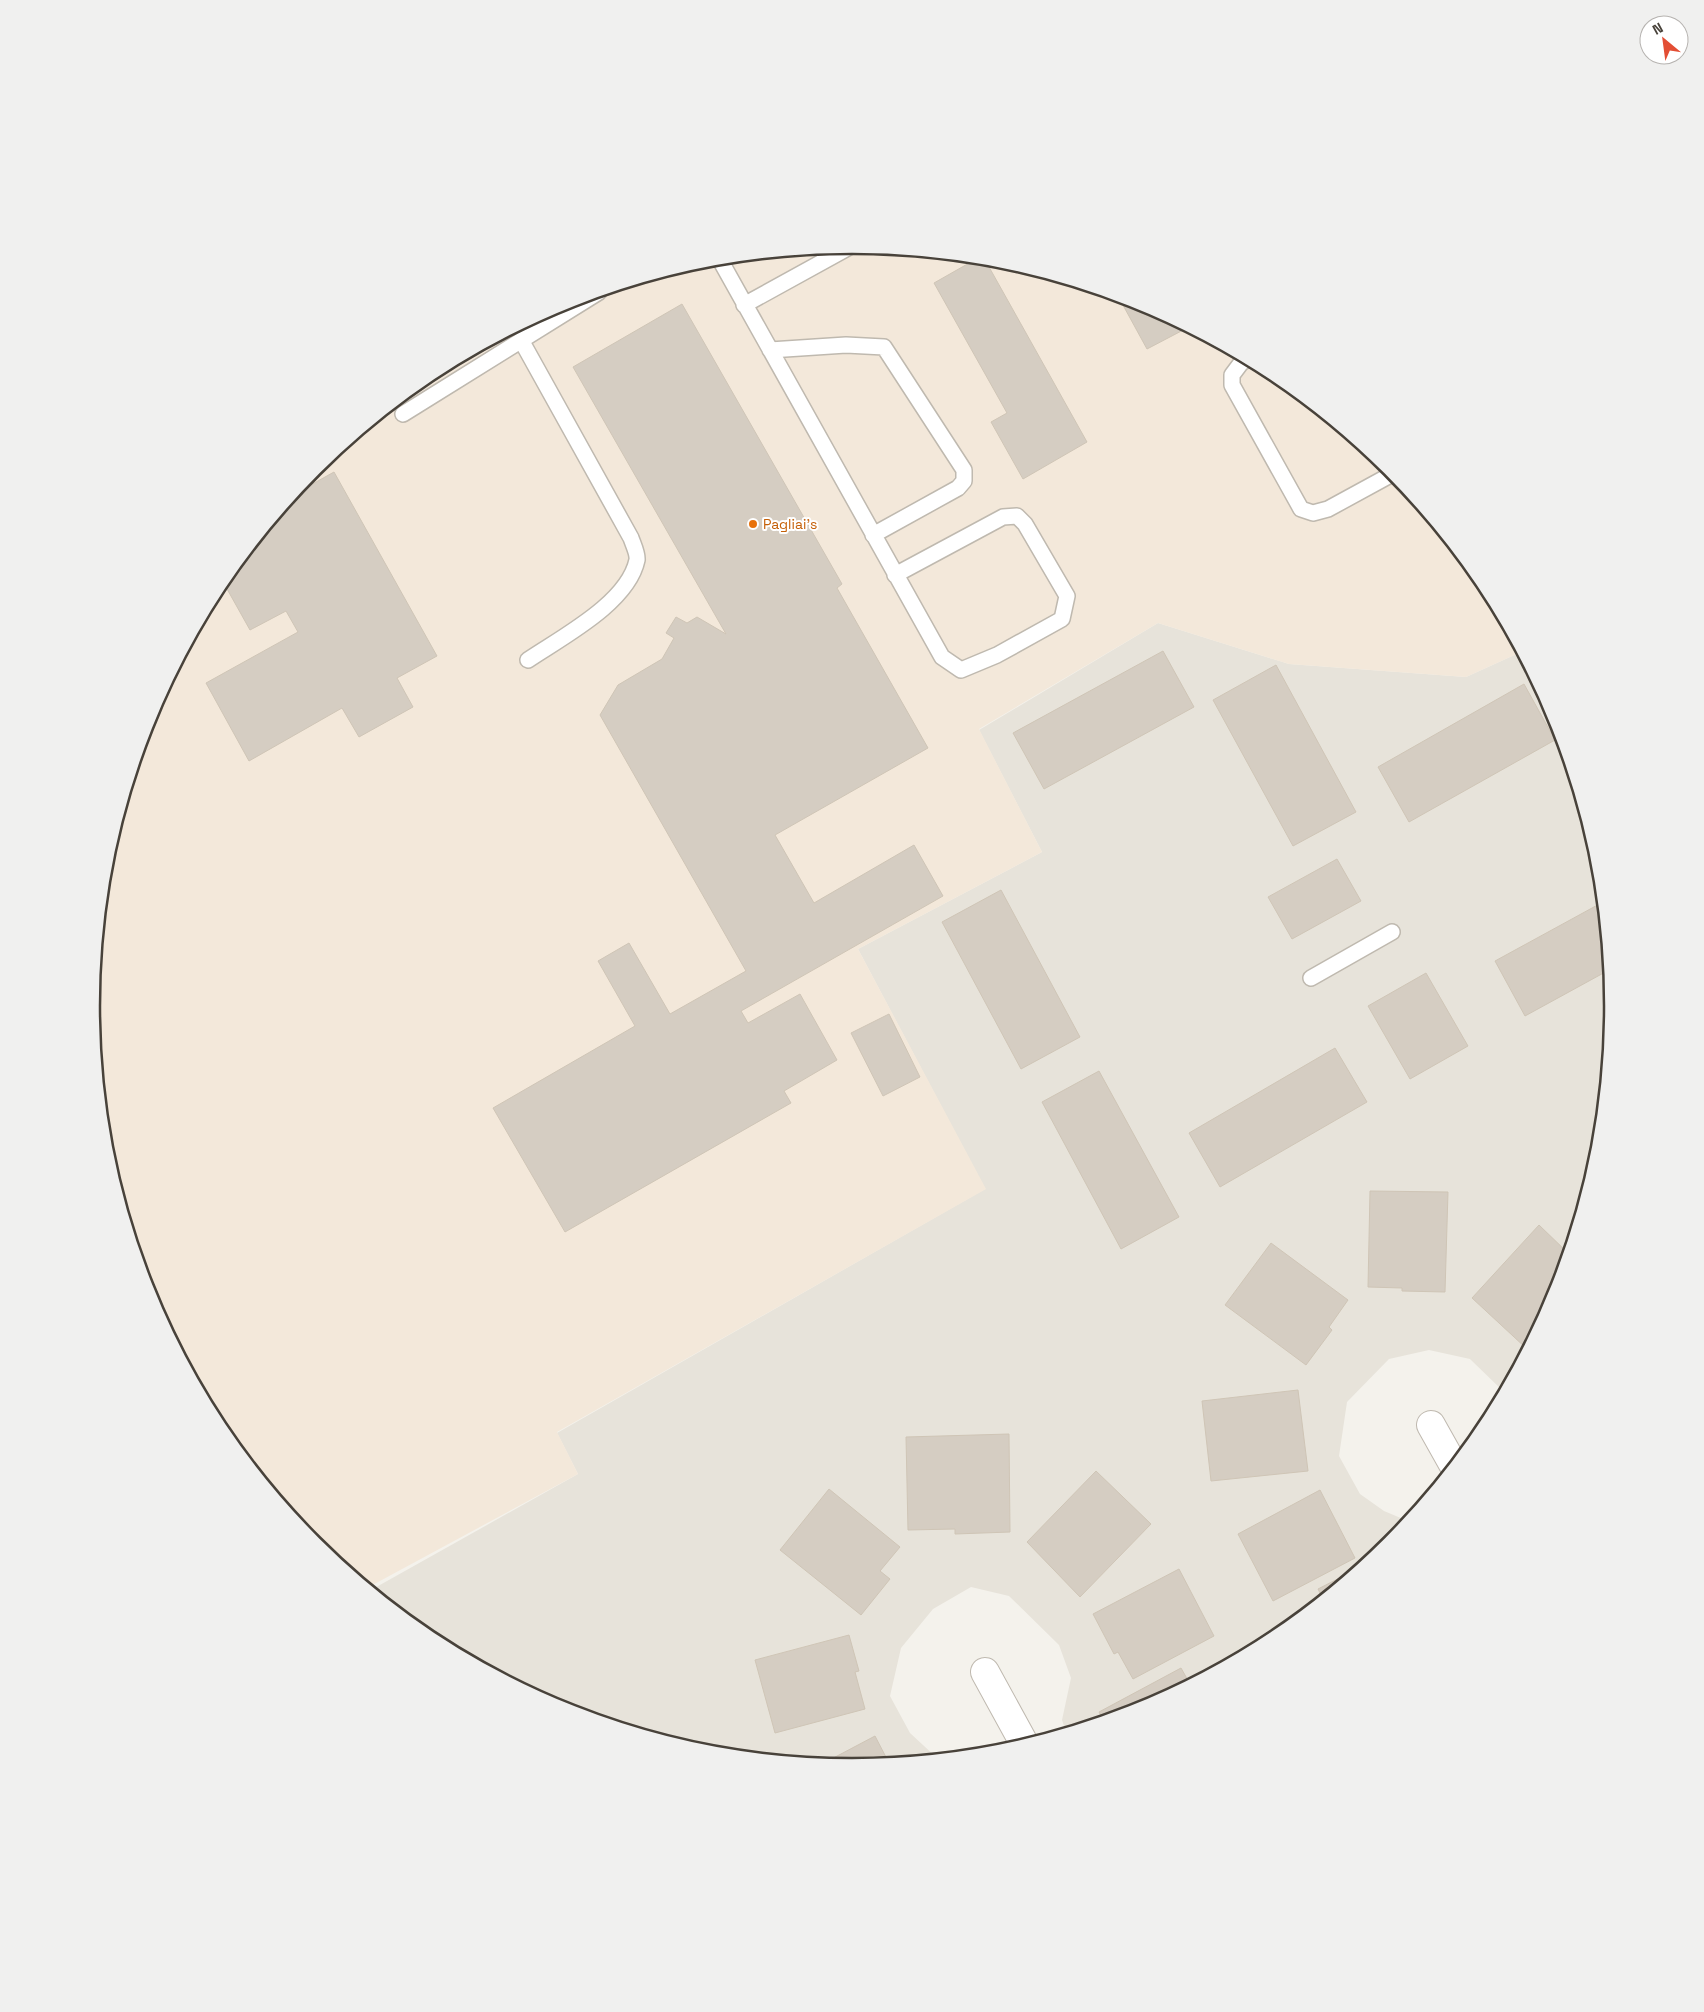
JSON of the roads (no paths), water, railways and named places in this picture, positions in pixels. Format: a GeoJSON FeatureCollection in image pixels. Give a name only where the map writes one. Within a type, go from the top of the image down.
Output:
{"type":"FeatureCollection","features":[{"type":"Feature","properties":{"kind":"street"},"geometry":{"type":"LineString","coordinates":[[1431,1425],[1451,1461]]}},
{"type":"Feature","properties":{"kind":"street"},"geometry":{"type":"LineString","coordinates":[[985,1672],[1021,1739]]}},
{"type":"Feature","properties":{"kind":"lane"},"geometry":{"type":"LineString","coordinates":[[744,305],[835,255]]}},
{"type":"Feature","properties":{"kind":"lane"},"geometry":{"type":"LineString","coordinates":[[722,265],[895,575],[942,657],[961,670],[997,655],[1062,619],[1067,596],[1025,524],[1017,516],[1002,517],[895,575]]}},
{"type":"Feature","properties":{"kind":"lane"},"geometry":{"type":"LineString","coordinates":[[404,414],[573,308]]}},
{"type":"Feature","properties":{"kind":"lane"},"geometry":{"type":"LineString","coordinates":[[521,340],[631,538],[638,558],[629,580],[609,605],[528,660]]}},
{"type":"Feature","properties":{"kind":"lane"},"geometry":{"type":"LineString","coordinates":[[770,350],[846,345],[884,348],[964,470],[964,481],[958,488],[873,535]]}},
{"type":"Feature","properties":{"kind":"lane"},"geometry":{"type":"LineString","coordinates":[[1241,363],[1232,375],[1232,385],[1301,509],[1313,513],[1328,509],[1384,474]]}},
{"type":"Feature","properties":{"kind":"lane"},"geometry":{"type":"LineString","coordinates":[[1311,978],[1392,932]]}},
{"type":"Feature","properties":{"kind":"place","name":"Pagliai's"},"geometry":{"type":"Point","coordinates":[753,524]}}]}
